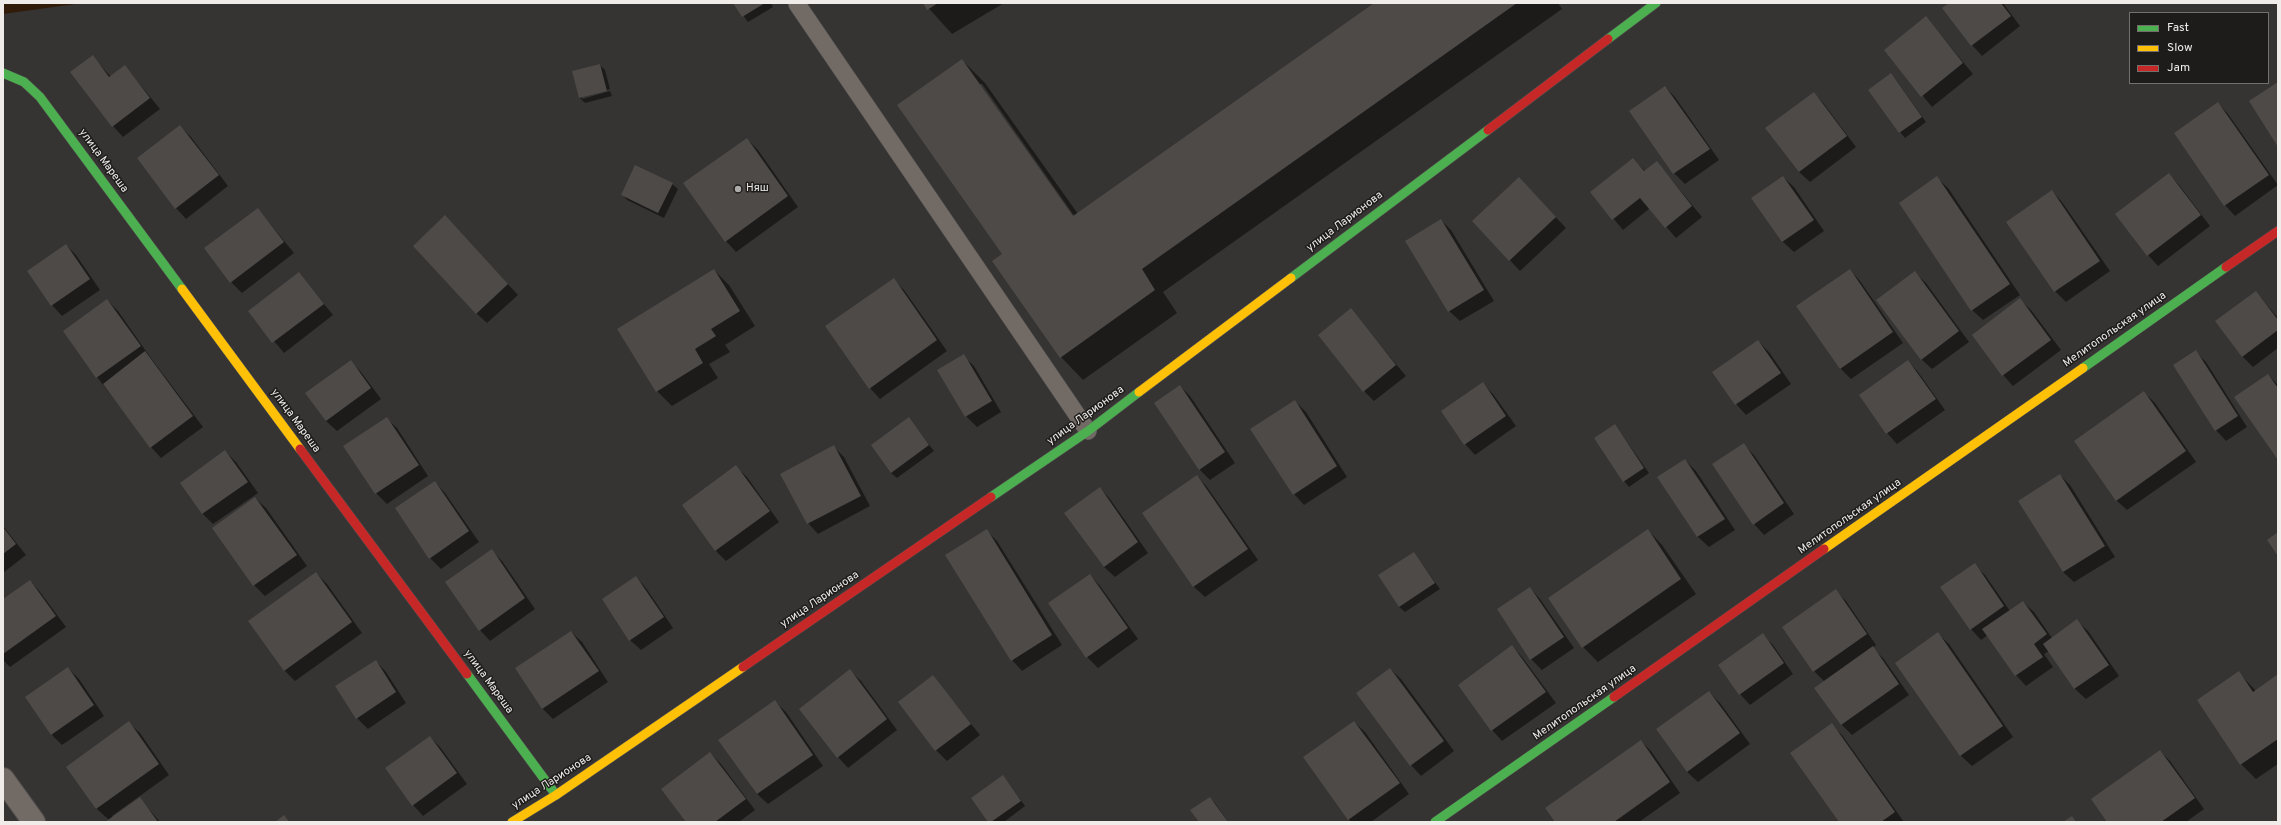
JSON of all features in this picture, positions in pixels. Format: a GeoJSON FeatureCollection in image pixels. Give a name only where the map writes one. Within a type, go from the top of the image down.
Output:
{"type":"FeatureCollection","features":[{"type":"Feature","properties":{"kind":"street","name":"улица Ларионова"},"geometry":{"type":"LineString","coordinates":[[512,822],[556,795],[1088,430],[1656,3]]}},
{"type":"Feature","properties":{"kind":"street","name":"улица Мареша"},"geometry":{"type":"LineString","coordinates":[[4,73],[24,82],[40,96],[556,795]]}},
{"type":"Feature","properties":{"kind":"street","name":"Мелитопольская улица"},"geometry":{"type":"LineString","coordinates":[[1435,822],[2278,231]]}},
{"type":"Feature","properties":{"kind":"street"},"geometry":{"type":"LineString","coordinates":[[3,779],[34,822]]}},
{"type":"Feature","properties":{"kind":"lane"},"geometry":{"type":"LineString","coordinates":[[797,4],[1088,430]]}},
{"type":"Feature","properties":{"kind":"shaded area"},"geometry":{"type":"Polygon","coordinates":[[[3,3],[83,3],[3,14],[3,3]]]}},
{"type":"Feature","properties":{"kind":"building"},"geometry":{"type":"Polygon","coordinates":[[[733,3],[765,3],[742,17],[733,3]]]}},
{"type":"Feature","properties":{"kind":"building"},"geometry":{"type":"Polygon","coordinates":[[[923,3],[938,3],[927,10],[923,3]]]}},
{"type":"Feature","properties":{"kind":"building"},"geometry":{"type":"Polygon","coordinates":[[[1374,3],[1517,3],[1142,269],[1155,290],[1060,358],[992,261],[1002,254],[897,105],[962,59],[1073,216],[1374,3]]]}},
{"type":"Feature","properties":{"kind":"building"},"geometry":{"type":"Polygon","coordinates":[[[1949,3],[2001,3],[2011,16],[1971,46],[1942,8],[1949,3]]]}},
{"type":"Feature","properties":{"kind":"building"},"geometry":{"type":"Polygon","coordinates":[[[1926,16],[1963,63],[1921,97],[1884,50],[1926,16]]]}},
{"type":"Feature","properties":{"kind":"building"},"geometry":{"type":"Polygon","coordinates":[[[93,55],[109,77],[125,65],[150,98],[112,127],[70,72],[93,55]]]}},
{"type":"Feature","properties":{"kind":"building"},"geometry":{"type":"Polygon","coordinates":[[[600,64],[607,91],[579,98],[572,71],[600,64]]]}},
{"type":"Feature","properties":{"kind":"building"},"geometry":{"type":"Polygon","coordinates":[[[1891,73],[1922,117],[1899,133],[1868,90],[1891,73]]]}},
{"type":"Feature","properties":{"kind":"building"},"geometry":{"type":"Polygon","coordinates":[[[2278,82],[2278,147],[2249,101],[2278,82]]]}},
{"type":"Feature","properties":{"kind":"building"},"geometry":{"type":"Polygon","coordinates":[[[1665,86],[1710,149],[1673,174],[1629,111],[1665,86]]]}},
{"type":"Feature","properties":{"kind":"building"},"geometry":{"type":"Polygon","coordinates":[[[1814,92],[1847,136],[1799,172],[1765,128],[1814,92]]]}},
{"type":"Feature","properties":{"kind":"building"},"geometry":{"type":"Polygon","coordinates":[[[2218,102],[2269,175],[2224,206],[2174,133],[2218,102]]]}},
{"type":"Feature","properties":{"kind":"building"},"geometry":{"type":"Polygon","coordinates":[[[180,125],[219,175],[175,209],[137,158],[180,125]]]}},
{"type":"Feature","properties":{"kind":"building"},"geometry":{"type":"Polygon","coordinates":[[[747,138],[788,196],[725,242],[683,183],[747,138]]]}},
{"type":"Feature","properties":{"kind":"building"},"geometry":{"type":"Polygon","coordinates":[[[1633,158],[1644,171],[1657,161],[1692,206],[1665,228],[1640,198],[1612,220],[1590,192],[1633,158]]]}},
{"type":"Feature","properties":{"kind":"building"},"geometry":{"type":"Polygon","coordinates":[[[635,165],[673,183],[658,213],[621,195],[635,165]]]}},
{"type":"Feature","properties":{"kind":"building"},"geometry":{"type":"Polygon","coordinates":[[[2169,173],[2201,215],[2147,256],[2115,214],[2169,173]]]}},
{"type":"Feature","properties":{"kind":"building"},"geometry":{"type":"Polygon","coordinates":[[[1783,176],[1814,220],[1782,242],[1751,198],[1783,176]]]}},
{"type":"Feature","properties":{"kind":"building"},"geometry":{"type":"Polygon","coordinates":[[[1937,176],[2010,284],[1971,311],[1899,203],[1937,176]]]}},
{"type":"Feature","properties":{"kind":"building"},"geometry":{"type":"Polygon","coordinates":[[[1519,177],[1556,217],[1509,261],[1472,221],[1519,177]]]}},
{"type":"Feature","properties":{"kind":"building"},"geometry":{"type":"Polygon","coordinates":[[[2052,190],[2100,261],[2054,292],[2006,222],[2052,190]]]}},
{"type":"Feature","properties":{"kind":"building"},"geometry":{"type":"Polygon","coordinates":[[[258,208],[284,242],[230,283],[204,248],[258,208]]]}},
{"type":"Feature","properties":{"kind":"building"},"geometry":{"type":"Polygon","coordinates":[[[445,215],[508,284],[476,314],[413,246],[445,215]]]}},
{"type":"Feature","properties":{"kind":"building"},"geometry":{"type":"Polygon","coordinates":[[[1441,219],[1484,290],[1448,312],[1405,241],[1441,219]]]}},
{"type":"Feature","properties":{"kind":"building"},"geometry":{"type":"Polygon","coordinates":[[[66,244],[90,279],[51,306],[27,271],[66,244]]]}},
{"type":"Feature","properties":{"kind":"building"},"geometry":{"type":"Polygon","coordinates":[[[714,269],[740,311],[711,329],[716,336],[695,349],[703,363],[656,392],[617,329],[714,269]]]}},
{"type":"Feature","properties":{"kind":"building"},"geometry":{"type":"Polygon","coordinates":[[[1850,269],[1893,332],[1840,369],[1796,306],[1850,269]]]}},
{"type":"Feature","properties":{"kind":"building"},"geometry":{"type":"Polygon","coordinates":[[[1915,271],[1959,331],[1921,360],[1876,300],[1915,271]]]}},
{"type":"Feature","properties":{"kind":"building"},"geometry":{"type":"Polygon","coordinates":[[[299,272],[324,304],[272,343],[248,311],[299,272]]]}},
{"type":"Feature","properties":{"kind":"building"},"geometry":{"type":"Polygon","coordinates":[[[894,278],[937,340],[869,389],[825,326],[894,278]]]}},
{"type":"Feature","properties":{"kind":"building"},"geometry":{"type":"Polygon","coordinates":[[[2256,291],[2278,320],[2278,330],[2242,357],[2215,321],[2256,291]]]}},
{"type":"Feature","properties":{"kind":"building"},"geometry":{"type":"Polygon","coordinates":[[[2020,298],[2051,340],[2002,376],[1972,335],[2020,298]]]}},
{"type":"Feature","properties":{"kind":"building"},"geometry":{"type":"Polygon","coordinates":[[[107,299],[141,346],[96,378],[63,331],[107,299]]]}},
{"type":"Feature","properties":{"kind":"building"},"geometry":{"type":"Polygon","coordinates":[[[1351,308],[1396,365],[1363,392],[1318,335],[1351,308]]]}},
{"type":"Feature","properties":{"kind":"building"},"geometry":{"type":"Polygon","coordinates":[[[1758,340],[1781,373],[1735,405],[1712,372],[1758,340]]]}},
{"type":"Feature","properties":{"kind":"building"},"geometry":{"type":"Polygon","coordinates":[[[2196,350],[2238,416],[2215,431],[2173,365],[2196,350]]]}},
{"type":"Feature","properties":{"kind":"building"},"geometry":{"type":"Polygon","coordinates":[[[145,351],[193,416],[150,448],[103,384],[145,351]]]}},
{"type":"Feature","properties":{"kind":"building"},"geometry":{"type":"Polygon","coordinates":[[[964,354],[992,401],[965,417],[937,370],[964,354]]]}},
{"type":"Feature","properties":{"kind":"building"},"geometry":{"type":"Polygon","coordinates":[[[351,360],[371,388],[326,421],[305,393],[351,360]]]}},
{"type":"Feature","properties":{"kind":"building"},"geometry":{"type":"Polygon","coordinates":[[[1908,360],[1936,399],[1886,434],[1859,395],[1908,360]]]}},
{"type":"Feature","properties":{"kind":"building"},"geometry":{"type":"Polygon","coordinates":[[[2268,374],[2278,388],[2278,460],[2234,397],[2268,374]]]}},
{"type":"Feature","properties":{"kind":"building"},"geometry":{"type":"Polygon","coordinates":[[[1483,382],[1506,416],[1464,445],[1441,411],[1483,382]]]}},
{"type":"Feature","properties":{"kind":"building"},"geometry":{"type":"Polygon","coordinates":[[[1180,385],[1225,452],[1199,470],[1154,403],[1180,385]]]}},
{"type":"Feature","properties":{"kind":"building"},"geometry":{"type":"Polygon","coordinates":[[[2144,391],[2186,451],[2116,501],[2074,441],[2144,391]]]}},
{"type":"Feature","properties":{"kind":"building"},"geometry":{"type":"Polygon","coordinates":[[[1295,400],[1337,466],[1293,495],[1250,429],[1295,400]]]}},
{"type":"Feature","properties":{"kind":"building"},"geometry":{"type":"Polygon","coordinates":[[[387,417],[419,465],[375,494],[343,446],[387,417]]]}},
{"type":"Feature","properties":{"kind":"building"},"geometry":{"type":"Polygon","coordinates":[[[909,417],[929,445],[891,473],[871,445],[909,417]]]}},
{"type":"Feature","properties":{"kind":"building"},"geometry":{"type":"Polygon","coordinates":[[[1615,424],[1644,468],[1623,482],[1594,438],[1615,424]]]}},
{"type":"Feature","properties":{"kind":"building"},"geometry":{"type":"Polygon","coordinates":[[[1744,443],[1784,503],[1753,525],[1712,464],[1744,443]]]}},
{"type":"Feature","properties":{"kind":"building"},"geometry":{"type":"Polygon","coordinates":[[[834,445],[861,496],[807,524],[780,474],[834,445]]]}},
{"type":"Feature","properties":{"kind":"building"},"geometry":{"type":"Polygon","coordinates":[[[225,450],[248,482],[202,514],[180,483],[225,450]]]}},
{"type":"Feature","properties":{"kind":"building"},"geometry":{"type":"Polygon","coordinates":[[[1685,459],[1725,519],[1697,537],[1657,477],[1685,459]]]}},
{"type":"Feature","properties":{"kind":"building"},"geometry":{"type":"Polygon","coordinates":[[[736,465],[770,511],[715,551],[682,505],[736,465]]]}},
{"type":"Feature","properties":{"kind":"building"},"geometry":{"type":"Polygon","coordinates":[[[2060,474],[2105,546],[2063,572],[2018,501],[2060,474]]]}},
{"type":"Feature","properties":{"kind":"building"},"geometry":{"type":"Polygon","coordinates":[[[1197,475],[1248,549],[1193,587],[1142,513],[1197,475]]]}},
{"type":"Feature","properties":{"kind":"building"},"geometry":{"type":"Polygon","coordinates":[[[435,481],[469,531],[429,559],[395,508],[435,481]]]}},
{"type":"Feature","properties":{"kind":"building"},"geometry":{"type":"Polygon","coordinates":[[[1100,487],[1138,542],[1104,567],[1064,513],[1100,487]]]}},
{"type":"Feature","properties":{"kind":"building"},"geometry":{"type":"Polygon","coordinates":[[[255,497],[297,555],[253,586],[212,528],[255,497]]]}},
{"type":"Feature","properties":{"kind":"building"},"geometry":{"type":"Polygon","coordinates":[[[3,527],[16,544],[3,554],[3,527]]]}},
{"type":"Feature","properties":{"kind":"building"},"geometry":{"type":"Polygon","coordinates":[[[987,529],[1052,635],[1011,661],[945,555],[987,529]]]}},
{"type":"Feature","properties":{"kind":"building"},"geometry":{"type":"Polygon","coordinates":[[[1648,529],[1681,579],[1582,648],[1548,598],[1648,529]]]}},
{"type":"Feature","properties":{"kind":"building"},"geometry":{"type":"Polygon","coordinates":[[[2278,532],[2278,556],[2267,540],[2278,532]]]}},
{"type":"Feature","properties":{"kind":"building"},"geometry":{"type":"Polygon","coordinates":[[[492,549],[525,598],[479,631],[445,582],[492,549]]]}},
{"type":"Feature","properties":{"kind":"building"},"geometry":{"type":"Polygon","coordinates":[[[1414,552],[1435,583],[1399,607],[1378,575],[1414,552]]]}},
{"type":"Feature","properties":{"kind":"building"},"geometry":{"type":"Polygon","coordinates":[[[1975,563],[2004,606],[1970,630],[1940,587],[1975,563]]]}},
{"type":"Feature","properties":{"kind":"building"},"geometry":{"type":"Polygon","coordinates":[[[316,572],[352,622],[284,671],[248,621],[316,572]]]}},
{"type":"Feature","properties":{"kind":"building"},"geometry":{"type":"Polygon","coordinates":[[[1090,574],[1128,628],[1086,658],[1048,603],[1090,574]]]}},
{"type":"Feature","properties":{"kind":"building"},"geometry":{"type":"Polygon","coordinates":[[[636,576],[664,617],[629,641],[602,599],[636,576]]]}},
{"type":"Feature","properties":{"kind":"building"},"geometry":{"type":"Polygon","coordinates":[[[30,580],[56,616],[3,654],[3,599],[30,580]]]}},
{"type":"Feature","properties":{"kind":"building"},"geometry":{"type":"Polygon","coordinates":[[[1530,587],[1564,637],[1530,660],[1497,609],[1530,587]]]}},
{"type":"Feature","properties":{"kind":"building"},"geometry":{"type":"Polygon","coordinates":[[[1836,589],[1867,634],[1813,672],[1782,627],[1836,589]]]}},
{"type":"Feature","properties":{"kind":"building"},"geometry":{"type":"Polygon","coordinates":[[[2023,601],[2047,634],[2034,644],[2043,657],[2015,676],[1982,629],[2023,601]]]}},
{"type":"Feature","properties":{"kind":"building"},"geometry":{"type":"Polygon","coordinates":[[[2077,619],[2109,665],[2074,689],[2043,644],[2077,619]]]}},
{"type":"Feature","properties":{"kind":"building"},"geometry":{"type":"Polygon","coordinates":[[[571,631],[599,671],[542,709],[515,668],[571,631]]]}},
{"type":"Feature","properties":{"kind":"building"},"geometry":{"type":"Polygon","coordinates":[[[1938,632],[2003,726],[1960,756],[1895,663],[1938,632]]]}},
{"type":"Feature","properties":{"kind":"building"},"geometry":{"type":"Polygon","coordinates":[[[1763,633],[1784,663],[1739,695],[1718,665],[1763,633]]]}},
{"type":"Feature","properties":{"kind":"building"},"geometry":{"type":"Polygon","coordinates":[[[1512,645],[1546,692],[1491,731],[1458,685],[1512,645]]]}},
{"type":"Feature","properties":{"kind":"building"},"geometry":{"type":"Polygon","coordinates":[[[1873,646],[1899,684],[1841,725],[1814,688],[1873,646]]]}},
{"type":"Feature","properties":{"kind":"building"},"geometry":{"type":"Polygon","coordinates":[[[376,660],[396,692],[356,719],[335,686],[376,660]]]}},
{"type":"Feature","properties":{"kind":"building"},"geometry":{"type":"Polygon","coordinates":[[[68,667],[94,705],[51,735],[25,697],[68,667]]]}},
{"type":"Feature","properties":{"kind":"building"},"geometry":{"type":"Polygon","coordinates":[[[1390,668],[1444,741],[1410,766],[1356,693],[1390,668]]]}},
{"type":"Feature","properties":{"kind":"building"},"geometry":{"type":"Polygon","coordinates":[[[850,669],[887,719],[837,758],[799,709],[850,669]]]}},
{"type":"Feature","properties":{"kind":"building"},"geometry":{"type":"Polygon","coordinates":[[[2239,671],[2253,692],[2278,674],[2278,739],[2240,765],[2197,700],[2239,671]]]}},
{"type":"Feature","properties":{"kind":"building"},"geometry":{"type":"Polygon","coordinates":[[[933,675],[971,724],[935,751],[898,702],[933,675]]]}},
{"type":"Feature","properties":{"kind":"building"},"geometry":{"type":"Polygon","coordinates":[[[1709,691],[1740,733],[1687,772],[1656,729],[1709,691]]]}},
{"type":"Feature","properties":{"kind":"building"},"geometry":{"type":"Polygon","coordinates":[[[775,700],[813,755],[757,794],[718,740],[775,700]]]}},
{"type":"Feature","properties":{"kind":"building"},"geometry":{"type":"Polygon","coordinates":[[[129,721],[159,764],[96,809],[66,767],[129,721]]]}},
{"type":"Feature","properties":{"kind":"building"},"geometry":{"type":"Polygon","coordinates":[[[1354,721],[1400,783],[1348,820],[1303,757],[1354,721]]]}},
{"type":"Feature","properties":{"kind":"building"},"geometry":{"type":"Polygon","coordinates":[[[1832,723],[1895,812],[1881,822],[1839,822],[1790,753],[1832,723]]]}},
{"type":"Feature","properties":{"kind":"building"},"geometry":{"type":"Polygon","coordinates":[[[430,736],[457,773],[412,806],[385,768],[430,736]]]}},
{"type":"Feature","properties":{"kind":"building"},"geometry":{"type":"Polygon","coordinates":[[[1641,740],[1670,782],[1614,822],[1555,822],[1545,808],[1641,740]]]}},
{"type":"Feature","properties":{"kind":"building"},"geometry":{"type":"Polygon","coordinates":[[[2160,750],[2195,798],[2161,822],[2107,822],[2091,799],[2160,750]]]}},
{"type":"Feature","properties":{"kind":"building"},"geometry":{"type":"Polygon","coordinates":[[[710,752],[746,799],[715,822],[686,822],[661,789],[710,752]]]}},
{"type":"Feature","properties":{"kind":"building"},"geometry":{"type":"Polygon","coordinates":[[[1003,775],[1021,801],[991,822],[988,822],[971,798],[1003,775]]]}},
{"type":"Feature","properties":{"kind":"building"},"geometry":{"type":"Polygon","coordinates":[[[140,797],[158,822],[105,822],[140,797]]]}},
{"type":"Feature","properties":{"kind":"building"},"geometry":{"type":"Polygon","coordinates":[[[1210,797],[1228,822],[1199,822],[1190,810],[1210,797]]]}},
{"type":"Feature","properties":{"kind":"building"},"geometry":{"type":"Polygon","coordinates":[[[284,815],[289,822],[275,822],[284,815]]]}},
{"type":"Feature","properties":{"kind":"building"},"geometry":{"type":"Polygon","coordinates":[[[2072,816],[2076,822],[2063,822],[2072,816]]]}},
{"type":"Feature","properties":{"kind":"traffic: fast"},"geometry":{"type":"LineString","coordinates":[[1608,39],[1656,3]]}},
{"type":"Feature","properties":{"kind":"traffic: fast"},"geometry":{"type":"LineString","coordinates":[[3,73],[24,82],[40,97],[182,289]]}},
{"type":"Feature","properties":{"kind":"traffic: fast"},"geometry":{"type":"LineString","coordinates":[[1291,278],[1488,130]]}},
{"type":"Feature","properties":{"kind":"traffic: fast"},"geometry":{"type":"LineString","coordinates":[[2083,368],[2226,267]]}},
{"type":"Feature","properties":{"kind":"traffic: fast"},"geometry":{"type":"LineString","coordinates":[[991,497],[1088,431],[1139,392]]}},
{"type":"Feature","properties":{"kind":"traffic: fast"},"geometry":{"type":"LineString","coordinates":[[467,674],[556,795]]}},
{"type":"Feature","properties":{"kind":"traffic: fast"},"geometry":{"type":"LineString","coordinates":[[1435,822],[1614,697]]}},
{"type":"Feature","properties":{"kind":"traffic: slow"},"geometry":{"type":"LineString","coordinates":[[1139,392],[1291,278]]}},
{"type":"Feature","properties":{"kind":"traffic: slow"},"geometry":{"type":"LineString","coordinates":[[182,289],[300,449]]}},
{"type":"Feature","properties":{"kind":"traffic: slow"},"geometry":{"type":"LineString","coordinates":[[1824,549],[2083,368]]}},
{"type":"Feature","properties":{"kind":"traffic: slow"},"geometry":{"type":"LineString","coordinates":[[512,822],[556,795],[743,667]]}},
{"type":"Feature","properties":{"kind":"traffic: jam"},"geometry":{"type":"LineString","coordinates":[[1488,130],[1608,39]]}},
{"type":"Feature","properties":{"kind":"traffic: jam"},"geometry":{"type":"LineString","coordinates":[[2226,267],[2278,231]]}},
{"type":"Feature","properties":{"kind":"traffic: jam"},"geometry":{"type":"LineString","coordinates":[[300,449],[467,674]]}},
{"type":"Feature","properties":{"kind":"traffic: jam"},"geometry":{"type":"LineString","coordinates":[[743,667],[991,497]]}},
{"type":"Feature","properties":{"kind":"traffic: jam"},"geometry":{"type":"LineString","coordinates":[[1614,697],[1824,549]]}},
{"type":"Feature","properties":{"kind":"place","name":"Няш"},"geometry":{"type":"Point","coordinates":[738,189]}}]}
